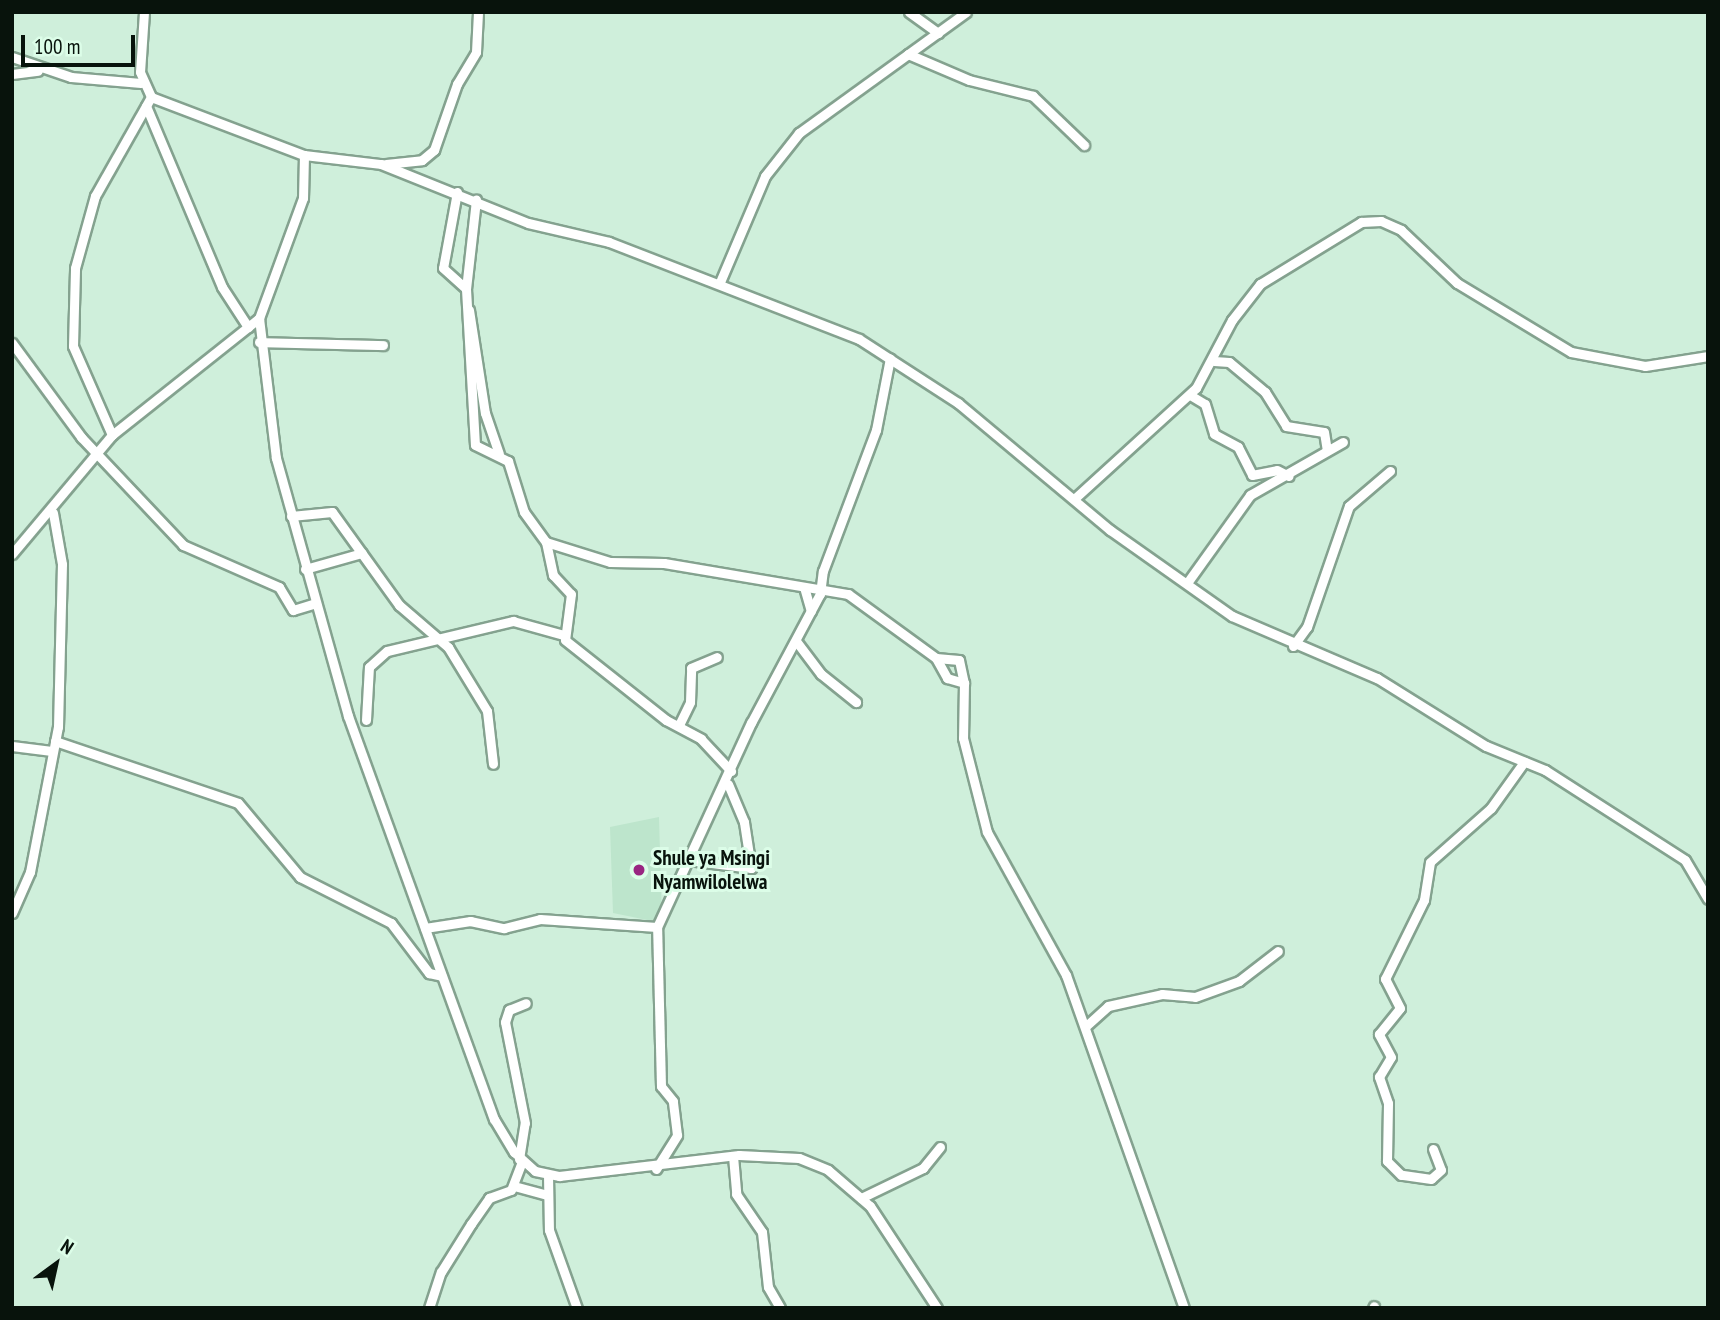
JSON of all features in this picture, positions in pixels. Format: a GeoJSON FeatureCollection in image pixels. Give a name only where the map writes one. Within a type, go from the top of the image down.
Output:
{"type":"FeatureCollection","features":[{"type":"Feature","properties":{"kind":"street"},"geometry":{"type":"LineString","coordinates":[[145,12],[141,83],[151,97],[304,155],[381,164],[422,160],[434,150],[476,52],[478,12]]}},
{"type":"Feature","properties":{"kind":"street"},"geometry":{"type":"LineString","coordinates":[[909,12],[938,33]]}},
{"type":"Feature","properties":{"kind":"street"},"geometry":{"type":"LineString","coordinates":[[720,282],[755,197],[781,153],[817,118],[966,12]]}},
{"type":"Feature","properties":{"kind":"street"},"geometry":{"type":"LineString","coordinates":[[908,54],[969,80],[1033,96],[1084,145]]}},
{"type":"Feature","properties":{"kind":"street"},"geometry":{"type":"LineString","coordinates":[[12,57],[50,72]]}},
{"type":"Feature","properties":{"kind":"street"},"geometry":{"type":"LineString","coordinates":[[12,74],[50,72],[141,83]]}},
{"type":"Feature","properties":{"kind":"street"},"geometry":{"type":"LineString","coordinates":[[112,435],[73,346],[70,310],[90,207],[151,97]]}},
{"type":"Feature","properties":{"kind":"street"},"geometry":{"type":"LineString","coordinates":[[146,106],[222,287],[248,327]]}},
{"type":"Feature","properties":{"kind":"street"},"geometry":{"type":"LineString","coordinates":[[304,155],[303,198],[259,318],[259,342],[291,516],[313,604],[494,1119],[520,1160],[548,1175],[656,1169],[733,1156],[799,1158],[828,1170],[861,1198],[937,1308]]}},
{"type":"Feature","properties":{"kind":"street"},"geometry":{"type":"LineString","coordinates":[[381,164],[476,200],[720,282],[809,316],[890,358],[973,414],[1074,499],[1245,624],[1293,646],[1377,678],[1524,762],[1685,860],[1708,899]]}},
{"type":"Feature","properties":{"kind":"street"},"geometry":{"type":"LineString","coordinates":[[457,192],[443,268],[466,289]]}},
{"type":"Feature","properties":{"kind":"street"},"geometry":{"type":"LineString","coordinates":[[476,200],[466,289],[475,445],[499,454],[508,461],[524,512],[546,542],[553,575],[574,601],[564,635]]}},
{"type":"Feature","properties":{"kind":"street"},"geometry":{"type":"LineString","coordinates":[[1074,499],[1190,395],[1214,361],[1231,320],[1260,284],[1342,232],[1381,220],[1401,230],[1457,283],[1571,352],[1645,366],[1708,356]]}},
{"type":"Feature","properties":{"kind":"street"},"geometry":{"type":"LineString","coordinates":[[466,302],[499,454]]}},
{"type":"Feature","properties":{"kind":"street"},"geometry":{"type":"LineString","coordinates":[[12,554],[53,513],[112,435],[259,318]]}},
{"type":"Feature","properties":{"kind":"street"},"geometry":{"type":"LineString","coordinates":[[259,342],[383,345]]}},
{"type":"Feature","properties":{"kind":"street"},"geometry":{"type":"LineString","coordinates":[[12,343],[81,437],[99,450],[183,545],[279,587],[293,610],[313,604]]}},
{"type":"Feature","properties":{"kind":"street"},"geometry":{"type":"LineString","coordinates":[[656,1169],[677,1135],[673,1101],[661,1086],[657,926],[823,588],[823,570],[876,430],[890,358]]}},
{"type":"Feature","properties":{"kind":"street"},"geometry":{"type":"LineString","coordinates":[[1214,361],[1232,364],[1265,392],[1286,426],[1324,432],[1327,450]]}},
{"type":"Feature","properties":{"kind":"street"},"geometry":{"type":"LineString","coordinates":[[1190,395],[1205,404],[1216,438],[1238,447],[1248,472],[1289,476]]}},
{"type":"Feature","properties":{"kind":"street"},"geometry":{"type":"LineString","coordinates":[[1187,583],[1245,500],[1343,442]]}},
{"type":"Feature","properties":{"kind":"street"},"geometry":{"type":"LineString","coordinates":[[1293,646],[1307,627],[1349,506],[1390,471]]}},
{"type":"Feature","properties":{"kind":"street"},"geometry":{"type":"LineString","coordinates":[[291,516],[332,512],[399,605],[440,639],[486,711],[493,764]]}},
{"type":"Feature","properties":{"kind":"street"},"geometry":{"type":"LineString","coordinates":[[12,913],[30,872],[53,746],[62,564],[53,513]]}},
{"type":"Feature","properties":{"kind":"street"},"geometry":{"type":"LineString","coordinates":[[546,542],[610,562],[664,563],[823,588],[872,606],[936,658],[947,678],[964,683]]}},
{"type":"Feature","properties":{"kind":"street"},"geometry":{"type":"LineString","coordinates":[[305,569],[362,553]]}},
{"type":"Feature","properties":{"kind":"street"},"geometry":{"type":"LineString","coordinates":[[804,587],[811,611]]}},
{"type":"Feature","properties":{"kind":"street"},"geometry":{"type":"LineString","coordinates":[[366,720],[370,662],[387,651],[513,621],[564,635],[616,683],[679,725],[731,771]]}},
{"type":"Feature","properties":{"kind":"street"},"geometry":{"type":"LineString","coordinates":[[796,641],[821,674],[856,702]]}},
{"type":"Feature","properties":{"kind":"street"},"geometry":{"type":"LineString","coordinates":[[679,725],[690,702],[691,668],[717,657]]}},
{"type":"Feature","properties":{"kind":"street"},"geometry":{"type":"LineString","coordinates":[[936,658],[959,660],[964,683],[963,738],[987,832],[1066,975],[1086,1026],[1135,1184],[1184,1308]]}},
{"type":"Feature","properties":{"kind":"street"},"geometry":{"type":"LineString","coordinates":[[12,746],[53,746],[238,803],[300,877],[391,923],[429,973],[442,975]]}},
{"type":"Feature","properties":{"kind":"street"},"geometry":{"type":"LineString","coordinates":[[1433,1149],[1441,1170],[1431,1179],[1401,1175],[1387,1161],[1388,1102],[1379,1077],[1391,1056],[1379,1034],[1400,1009],[1385,979],[1424,900],[1430,862],[1491,807],[1524,762]]}},
{"type":"Feature","properties":{"kind":"street"},"geometry":{"type":"LineString","coordinates":[[688,860],[751,868],[744,822],[728,784]]}},
{"type":"Feature","properties":{"kind":"street"},"geometry":{"type":"LineString","coordinates":[[425,928],[470,921],[504,928],[540,919],[657,926]]}},
{"type":"Feature","properties":{"kind":"street"},"geometry":{"type":"LineString","coordinates":[[1086,1026],[1108,1006],[1162,994],[1195,997],[1239,982],[1278,951]]}},
{"type":"Feature","properties":{"kind":"street"},"geometry":{"type":"LineString","coordinates":[[514,1186],[526,1123],[505,1022],[509,1010],[526,1003]]}},
{"type":"Feature","properties":{"kind":"street"},"geometry":{"type":"LineString","coordinates":[[861,1198],[923,1168],[940,1147]]}},
{"type":"Feature","properties":{"kind":"street"},"geometry":{"type":"LineString","coordinates":[[733,1156],[736,1194],[762,1232],[768,1287],[780,1308]]}},
{"type":"Feature","properties":{"kind":"street"},"geometry":{"type":"LineString","coordinates":[[548,1175],[549,1230],[577,1308]]}},
{"type":"Feature","properties":{"kind":"street"},"geometry":{"type":"LineString","coordinates":[[429,1308],[441,1272],[489,1198],[514,1186],[547,1195]]}},
{"type":"Feature","properties":{"kind":"shaded area"},"geometry":{"type":"Polygon","coordinates":[[[659,817],[662,923],[613,913],[610,827],[659,817]]]}},
{"type":"Feature","properties":{"kind":"place","name":"Shule ya Msingi Nyamwilolelwa"},"geometry":{"type":"Point","coordinates":[639,870]}}]}
